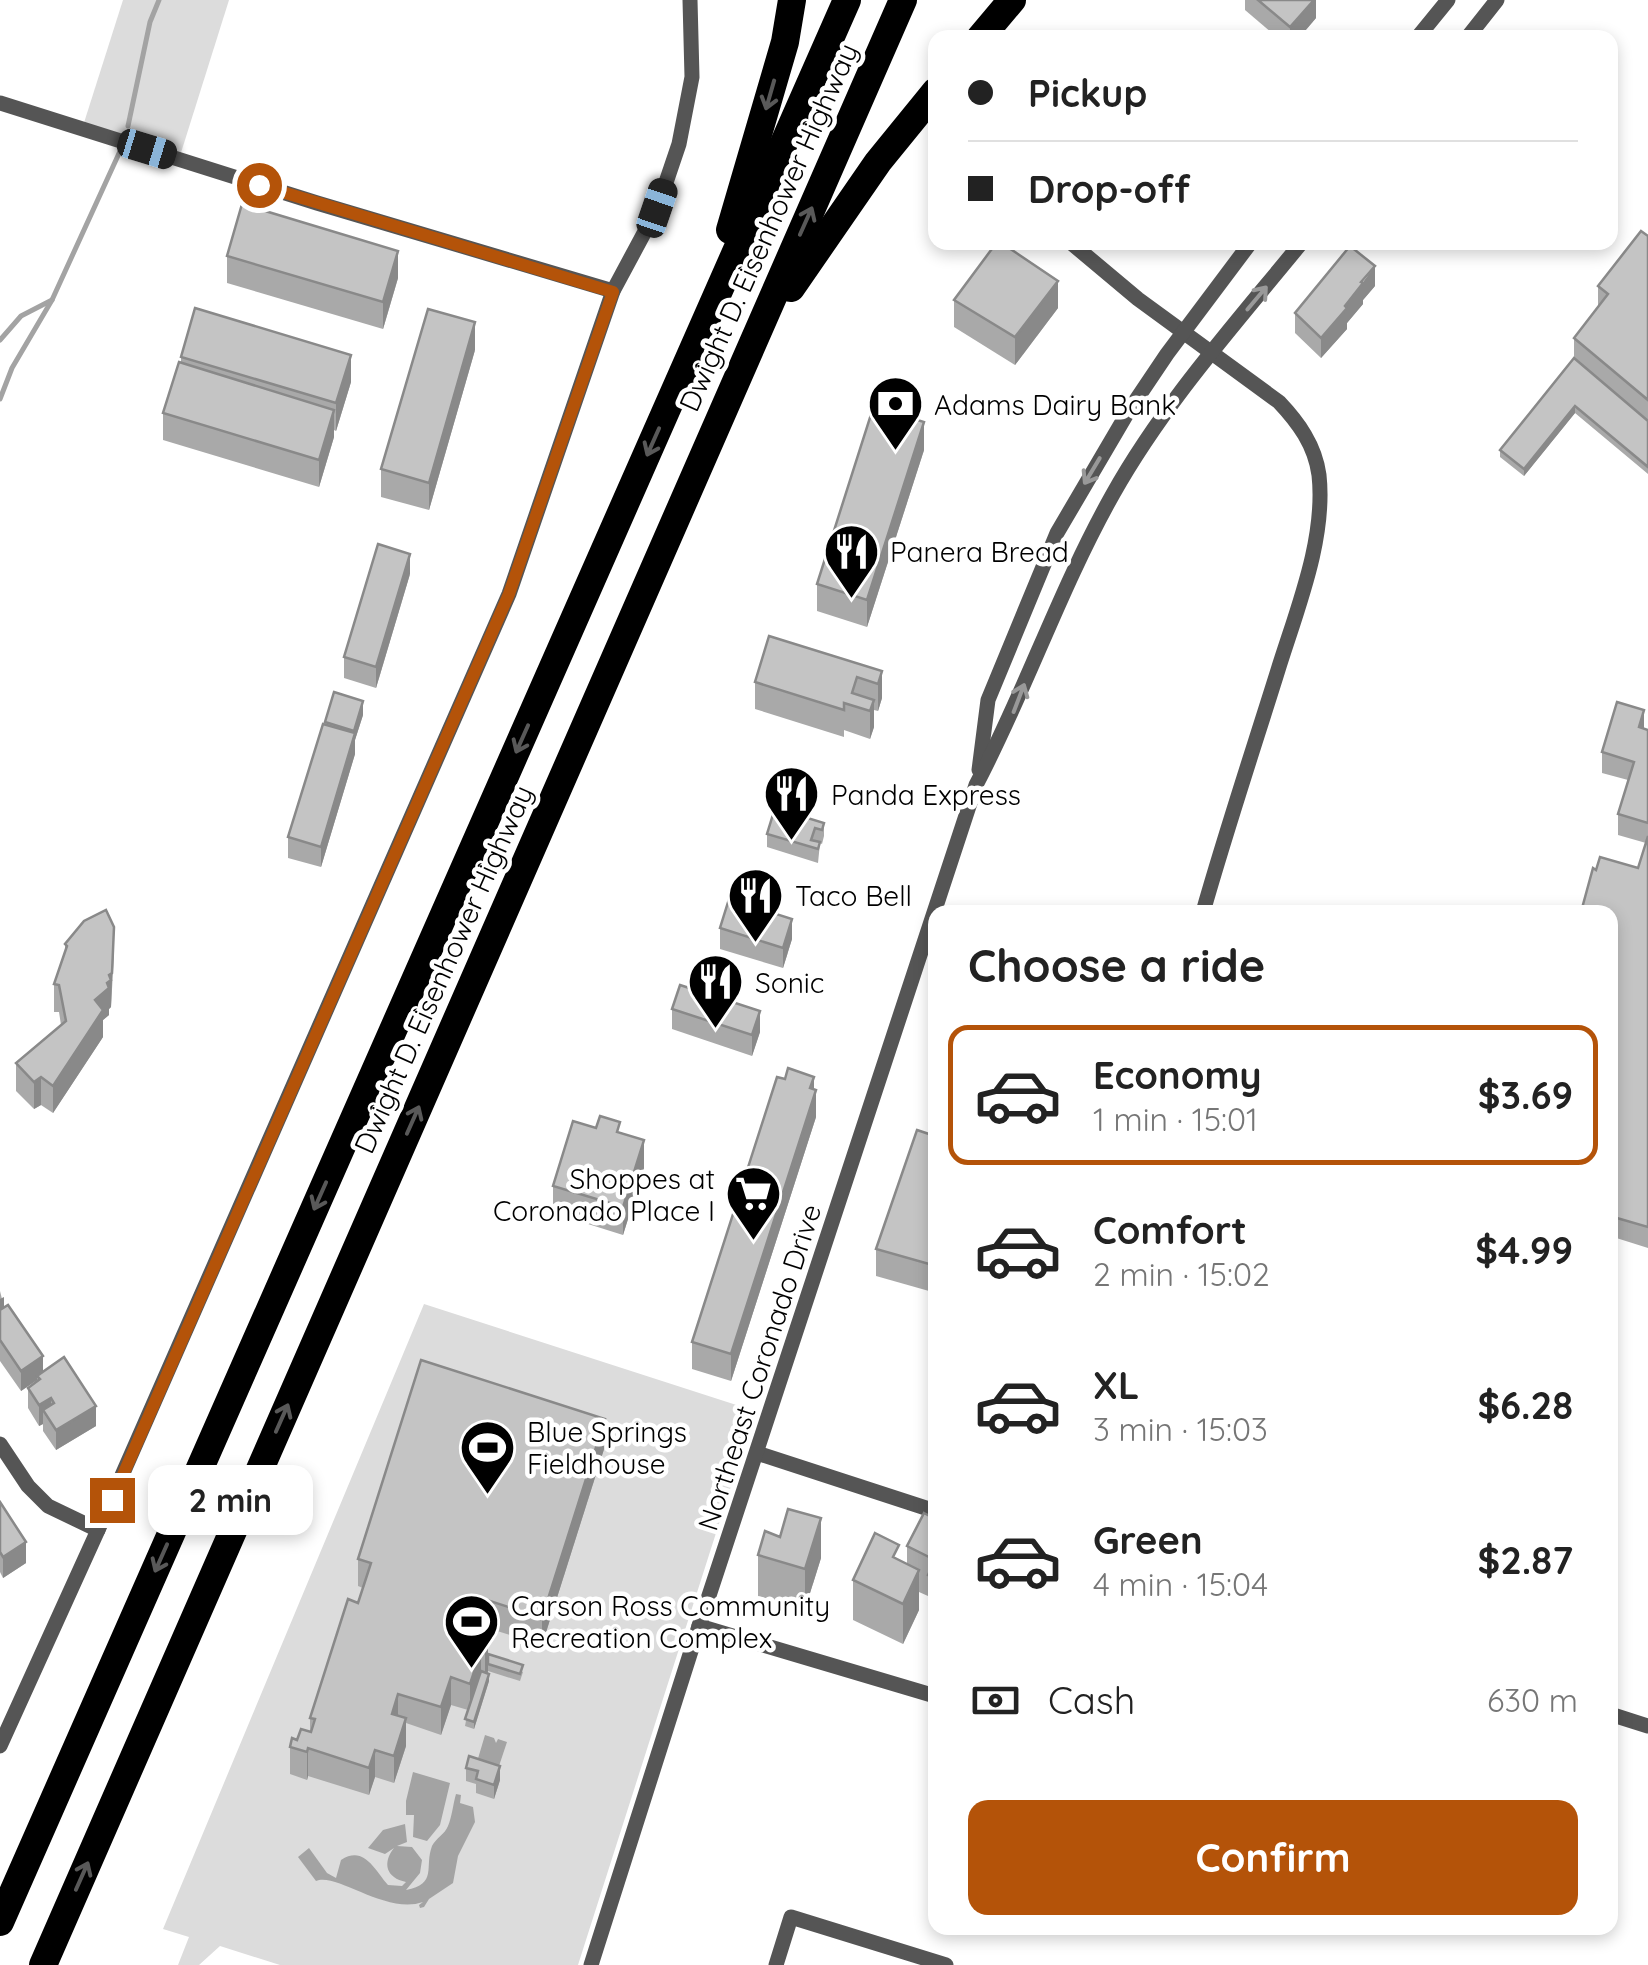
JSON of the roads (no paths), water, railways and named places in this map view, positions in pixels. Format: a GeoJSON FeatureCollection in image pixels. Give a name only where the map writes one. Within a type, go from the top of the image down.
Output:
{"type":"FeatureCollection","features":[{"type":"Feature","properties":{"kind":"highway"},"geometry":{"type":"LineString","coordinates":[[687,364],[754,152],[785,42],[792,0]]}},
{"type":"Feature","properties":{"kind":"highway","name":"Dwight D. Eisenhower Highway"},"geometry":{"type":"LineString","coordinates":[[0,1922],[847,0]]}},
{"type":"Feature","properties":{"kind":"highway","name":"Dwight D. Eisenhower Highway"},"geometry":{"type":"LineString","coordinates":[[43,1965],[903,0]]}},
{"type":"Feature","properties":{"kind":"highway"},"geometry":{"type":"LineString","coordinates":[[987,30],[1012,0]]}},
{"type":"Feature","properties":{"kind":"highway"},"geometry":{"type":"LineString","coordinates":[[753,342],[878,162],[928,101]]}},
{"type":"Feature","properties":{"kind":"street"},"geometry":{"type":"LineString","coordinates":[[0,1746],[509,594],[613,292],[657,208],[680,144],[692,77],[690,0]]}},
{"type":"Feature","properties":{"kind":"street"},"geometry":{"type":"LineString","coordinates":[[1424,30],[1448,0]]}},
{"type":"Feature","properties":{"kind":"street"},"geometry":{"type":"LineString","coordinates":[[1473,30],[1497,0]]}},
{"type":"Feature","properties":{"kind":"street"},"geometry":{"type":"LineString","coordinates":[[0,103],[613,292]]}},
{"type":"Feature","properties":{"kind":"street"},"geometry":{"type":"LineString","coordinates":[[1080,250],[1138,299],[1279,402],[1297,421],[1318,470],[1320,496],[1302,593],[1205,905]]}},
{"type":"Feature","properties":{"kind":"street","name":"Northeast Coronado Drive"},"geometry":{"type":"LineString","coordinates":[[976,785],[988,700],[1033,586],[1079,492],[1128,412],[1246,250]]}},
{"type":"Feature","properties":{"kind":"street","name":"Northeast Coronado Drive"},"geometry":{"type":"LineString","coordinates":[[936,905],[976,785],[1013,714],[1060,598],[1114,491],[1142,446],[1296,250]]}},
{"type":"Feature","properties":{"kind":"street","name":"Northeast Coronado Drive"},"geometry":{"type":"LineString","coordinates":[[591,1965],[928,931]]}},
{"type":"Feature","properties":{"kind":"street"},"geometry":{"type":"LineString","coordinates":[[0,1444],[28,1486],[48,1506],[98,1530]]}},
{"type":"Feature","properties":{"kind":"street"},"geometry":{"type":"LineString","coordinates":[[756,1453],[928,1509]]}},
{"type":"Feature","properties":{"kind":"street"},"geometry":{"type":"LineString","coordinates":[[699,1626],[928,1694]]}},
{"type":"Feature","properties":{"kind":"street"},"geometry":{"type":"LineString","coordinates":[[1618,1717],[1648,1726]]}},
{"type":"Feature","properties":{"kind":"street"},"geometry":{"type":"LineString","coordinates":[[776,1965],[791,1917],[946,1965]]}},
{"type":"Feature","properties":{"kind":"waterway"},"geometry":{"type":"LineString","coordinates":[[128,126],[150,22],[159,0]]}},
{"type":"Feature","properties":{"kind":"waterway"},"geometry":{"type":"LineString","coordinates":[[0,399],[12,368],[52,300],[121,149]]}},
{"type":"Feature","properties":{"kind":"waterway"},"geometry":{"type":"LineString","coordinates":[[0,340],[21,316],[52,300]]}},
{"type":"Feature","properties":{"kind":"place","name":"Adams Dairy Bank"},"geometry":{"type":"Point","coordinates":[895,453]}},
{"type":"Feature","properties":{"kind":"place","name":"Panera Bread"},"geometry":{"type":"Point","coordinates":[851,600]}},
{"type":"Feature","properties":{"kind":"place","name":"Panda Express"},"geometry":{"type":"Point","coordinates":[792,843]}},
{"type":"Feature","properties":{"kind":"place","name":"Taco Bell"},"geometry":{"type":"Point","coordinates":[756,944]}},
{"type":"Feature","properties":{"kind":"place","name":"Sonic"},"geometry":{"type":"Point","coordinates":[716,1031]}},
{"type":"Feature","properties":{"kind":"place","name":"Shoppes at Coronado Place I"},"geometry":{"type":"Point","coordinates":[754,1243]}},
{"type":"Feature","properties":{"kind":"place","name":"Blue Springs Fieldhouse"},"geometry":{"type":"Point","coordinates":[488,1496]}},
{"type":"Feature","properties":{"kind":"place","name":"Carson Ross Community Recreation Complex"},"geometry":{"type":"Point","coordinates":[472,1670]}}]}
